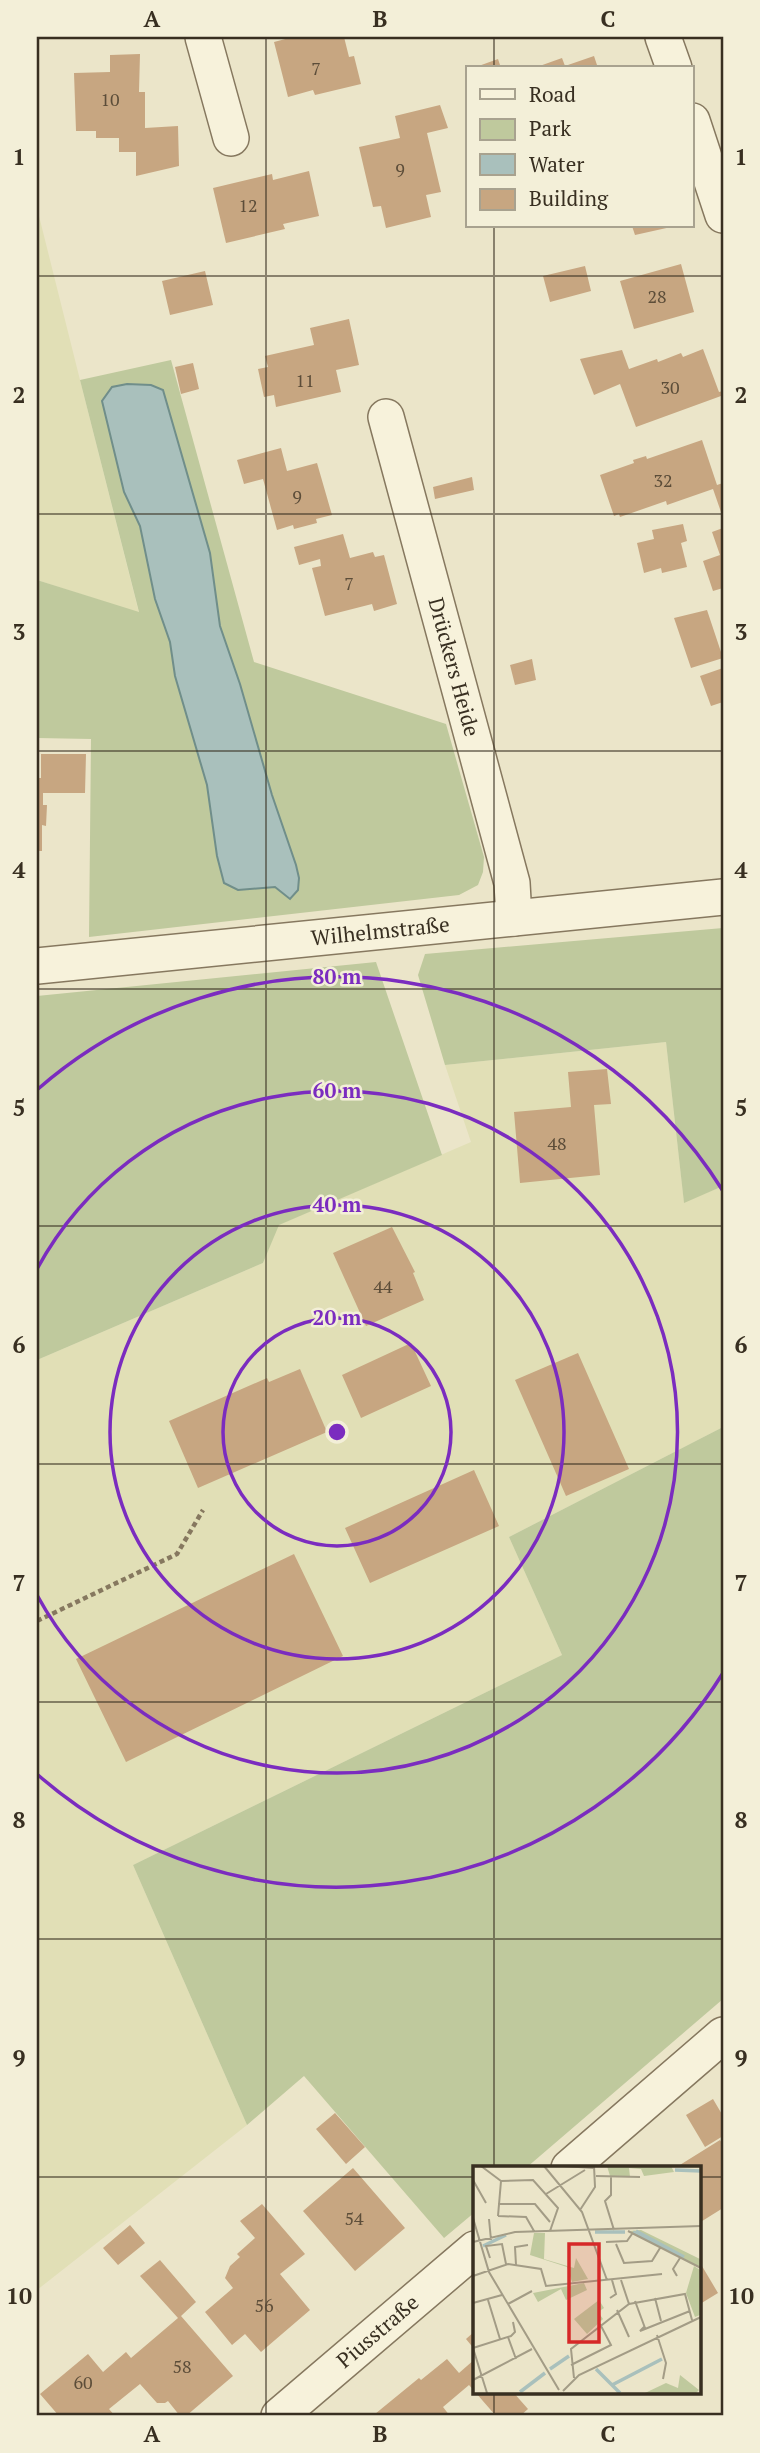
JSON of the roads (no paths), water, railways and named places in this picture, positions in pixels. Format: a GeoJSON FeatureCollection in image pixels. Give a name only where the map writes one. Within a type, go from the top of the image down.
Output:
{"type":"FeatureCollection","features":[{"type":"Feature","properties":{"kind":"street"},"geometry":{"type":"LineString","coordinates":[[203,37],[231,138]]}},
{"type":"Feature","properties":{"kind":"street"},"geometry":{"type":"LineString","coordinates":[[663,37],[673,66]]}},
{"type":"Feature","properties":{"kind":"street"},"geometry":{"type":"LineString","coordinates":[[694,127],[723,215]]}},
{"type":"Feature","properties":{"kind":"street","name":"Drückers Heide"},"geometry":{"type":"LineString","coordinates":[[386,417],[512,883],[514,918]]}},
{"type":"Feature","properties":{"kind":"street","name":"Wilhelmstraße"},"geometry":{"type":"LineString","coordinates":[[37,966],[723,897]]}},
{"type":"Feature","properties":{"kind":"street"},"geometry":{"type":"LineString","coordinates":[[571,2166],[723,2035]]}},
{"type":"Feature","properties":{"kind":"street","name":"Piusstraße"},"geometry":{"type":"LineString","coordinates":[[279,2416],[473,2251]]}},
{"type":"Feature","properties":{"kind":"water"},"geometry":{"type":"Polygon","coordinates":[[[127,384],[151,385],[163,390],[210,553],[220,626],[296,865],[298,890],[290,899],[275,887],[238,890],[224,883],[217,856],[207,785],[175,676],[170,642],[155,599],[140,526],[124,492],[102,401],[112,387],[127,384]]]}}]}
